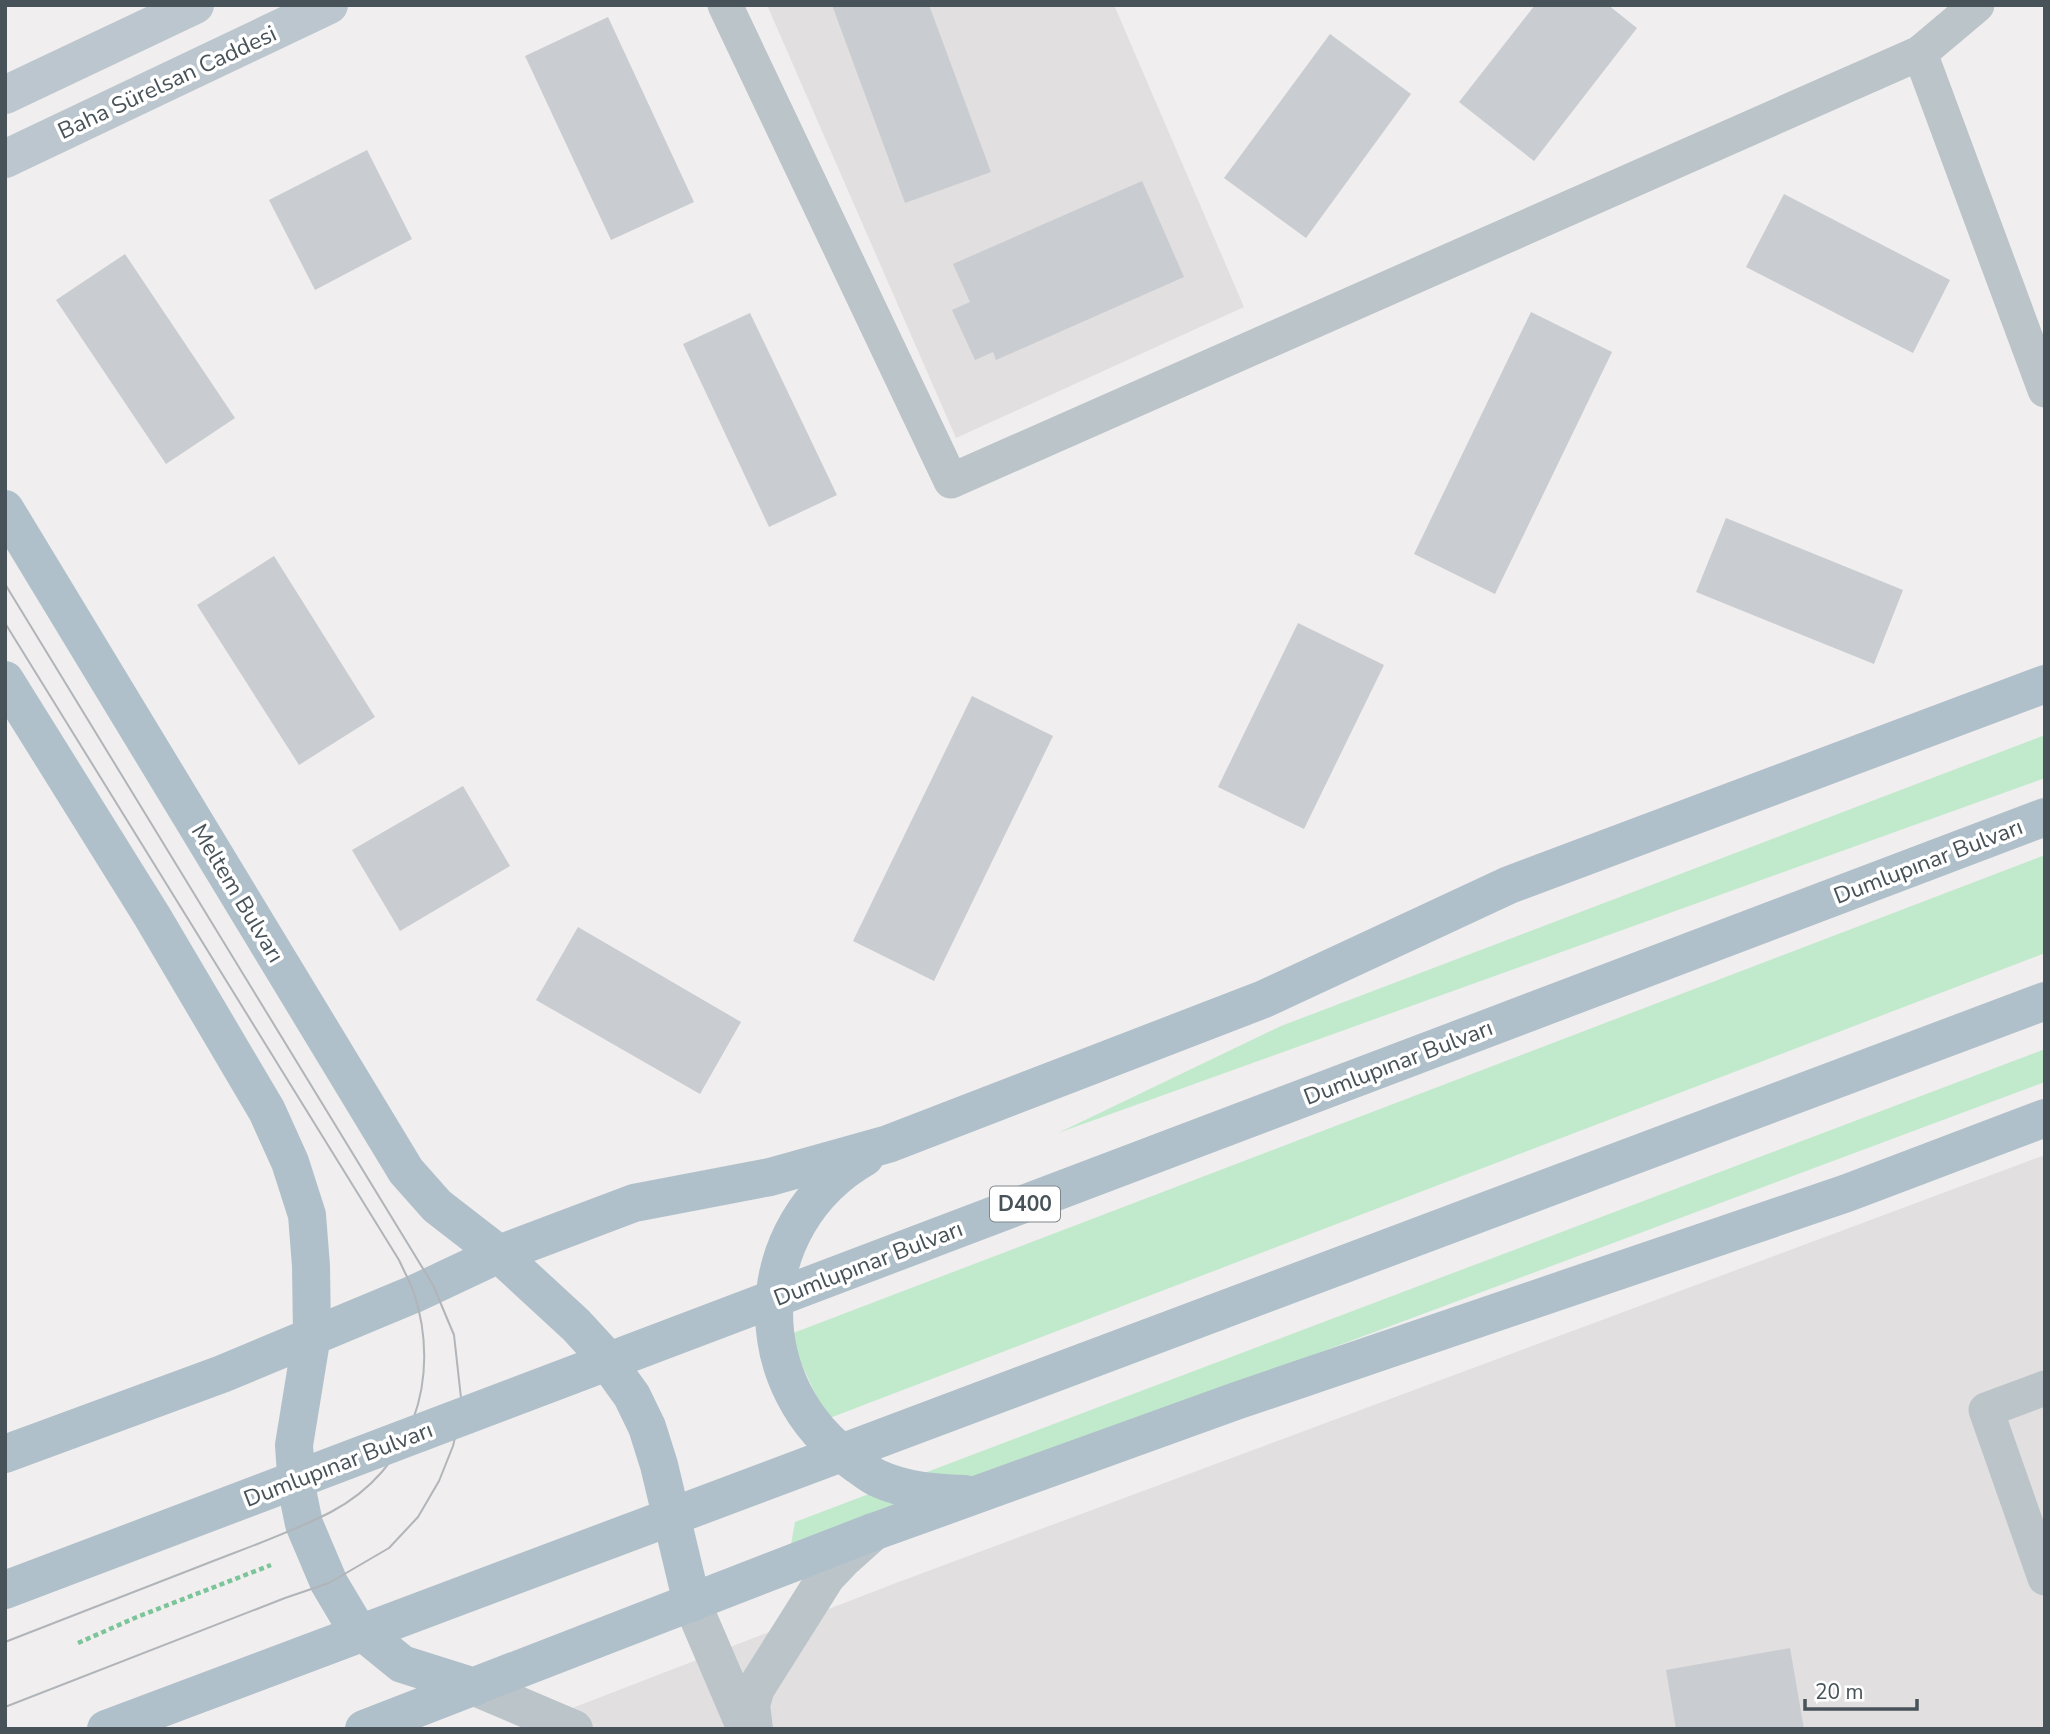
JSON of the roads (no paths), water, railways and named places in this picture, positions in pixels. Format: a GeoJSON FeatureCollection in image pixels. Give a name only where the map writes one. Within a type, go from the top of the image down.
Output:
{"type":"FeatureCollection","features":[{"type":"Feature","properties":{"kind":"main road"},"geometry":{"type":"LineString","coordinates":[[5,95],[195,5]]}},
{"type":"Feature","properties":{"kind":"main road","name":"Baha Sürelsan Caddesi"},"geometry":{"type":"LineString","coordinates":[[5,159],[329,5]]}},
{"type":"Feature","properties":{"kind":"main road","name":"Meltem Bulvarı"},"geometry":{"type":"LineString","coordinates":[[5,509],[406,1171],[437,1206],[499,1254],[576,1325],[599,1350],[632,1395],[647,1427],[659,1465],[692,1603]]}},
{"type":"Feature","properties":{"kind":"main road"},"geometry":{"type":"LineString","coordinates":[[5,680],[152,916],[267,1111],[290,1162],[307,1215],[311,1266],[312,1335],[294,1445],[297,1490],[304,1524],[330,1583],[354,1625],[402,1664],[475,1687]]}},
{"type":"Feature","properties":{"kind":"main road"},"geometry":{"type":"LineString","coordinates":[[5,1454],[222,1374],[414,1294],[499,1254],[634,1203],[770,1177],[888,1144],[1264,999],[1509,885],[2045,684]]}},
{"type":"Feature","properties":{"kind":"main road","name":"Dumlupınar Bulvarı"},"geometry":{"type":"LineString","coordinates":[[5,1590],[2045,817]]}},
{"type":"Feature","properties":{"kind":"main road"},"geometry":{"type":"LineString","coordinates":[[106,1729],[2045,1002]]}},
{"type":"Feature","properties":{"kind":"main road"},"geometry":{"type":"LineString","coordinates":[[364,1729],[873,1532],[1249,1396],[1847,1193],[2045,1118]]}},
{"type":"Feature","properties":{"kind":"main road"},"geometry":{"type":"LineString","coordinates":[[888,1144],[842,1170],[806,1208],[782,1255],[773,1307],[779,1359],[799,1408],[833,1448],[877,1478],[927,1493],[979,1494]]}},
{"type":"Feature","properties":{"kind":"street"},"geometry":{"type":"LineString","coordinates":[[725,5],[951,481],[1920,53],[1977,5]]}},
{"type":"Feature","properties":{"kind":"street"},"geometry":{"type":"LineString","coordinates":[[1920,53],[2045,390]]}},
{"type":"Feature","properties":{"kind":"street"},"geometry":{"type":"LineString","coordinates":[[2045,1388],[1986,1410],[2045,1578]]}},
{"type":"Feature","properties":{"kind":"street"},"geometry":{"type":"LineString","coordinates":[[754,1729],[751,1705],[756,1688],[826,1577],[873,1532]]}},
{"type":"Feature","properties":{"kind":"street"},"geometry":{"type":"LineString","coordinates":[[692,1603],[746,1729]]}},
{"type":"Feature","properties":{"kind":"street"},"geometry":{"type":"LineString","coordinates":[[475,1687],[573,1729]]}},
{"type":"Feature","properties":{"kind":"tram line"},"geometry":{"type":"LineString","coordinates":[[5,584],[433,1285],[454,1335],[462,1407],[453,1446],[439,1481],[418,1517],[389,1548],[329,1583],[5,1707]]}},
{"type":"Feature","properties":{"kind":"tram line"},"geometry":{"type":"LineString","coordinates":[[5,623],[399,1260],[414,1293],[422,1325],[424,1357],[421,1389],[413,1419],[400,1446],[382,1472],[359,1494],[331,1512],[284,1534],[5,1642]]}}]}
